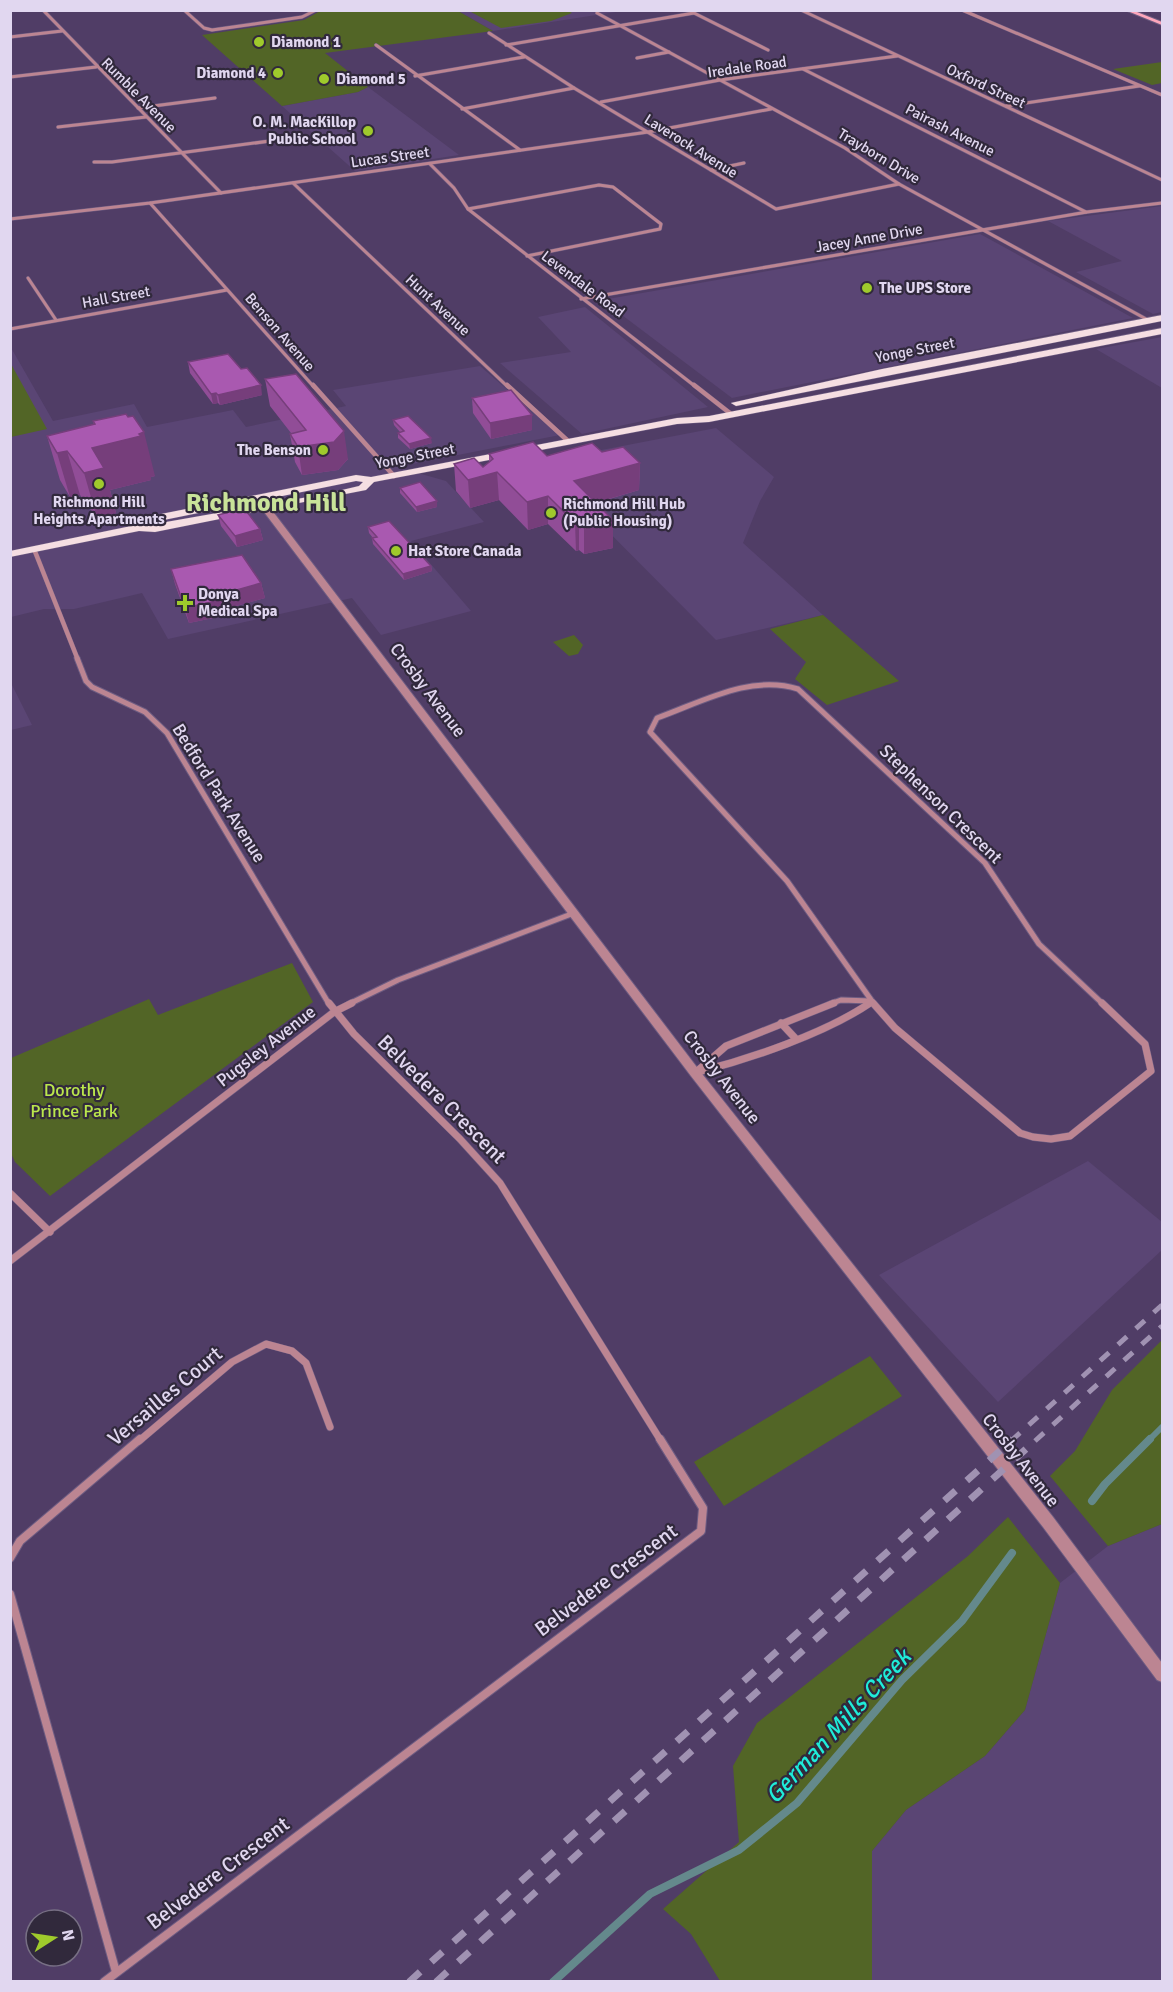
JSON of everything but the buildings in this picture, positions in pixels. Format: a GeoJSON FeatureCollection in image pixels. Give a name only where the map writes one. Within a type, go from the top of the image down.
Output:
{"type":"FeatureCollection","features":[{"type":"Feature","properties":{"kind":"main road"},"geometry":{"type":"LineString","coordinates":[[1128,10],[1162,24]]}},
{"type":"Feature","properties":{"kind":"main road","name":"Yonge Street"},"geometry":{"type":"LineString","coordinates":[[677,421],[683,415],[882,372],[1162,318]]}},
{"type":"Feature","properties":{"kind":"main road","name":"Yonge Street"},"geometry":{"type":"LineString","coordinates":[[139,528],[151,519],[356,478],[371,480],[394,476],[568,441],[677,421],[689,422],[1162,331]]}},
{"type":"Feature","properties":{"kind":"main road","name":"Yonge Street"},"geometry":{"type":"LineString","coordinates":[[10,554],[139,528],[154,530],[362,488],[371,480]]}},
{"type":"Feature","properties":{"kind":"street","name":"Rumble Avenue"},"geometry":{"type":"LineString","coordinates":[[43,10],[221,193]]}},
{"type":"Feature","properties":{"kind":"street"},"geometry":{"type":"LineString","coordinates":[[184,10],[204,28],[212,30],[302,17],[316,10]]}},
{"type":"Feature","properties":{"kind":"street"},"geometry":{"type":"LineString","coordinates":[[689,10],[768,50]]}},
{"type":"Feature","properties":{"kind":"street","name":"Oxford Street"},"geometry":{"type":"LineString","coordinates":[[801,10],[1162,180]]}},
{"type":"Feature","properties":{"kind":"street"},"geometry":{"type":"LineString","coordinates":[[962,10],[1162,95]]}},
{"type":"Feature","properties":{"kind":"street","name":"Trayborn Drive"},"geometry":{"type":"LineString","coordinates":[[597,13],[845,148],[899,184],[1148,320]]}},
{"type":"Feature","properties":{"kind":"street"},"geometry":{"type":"LineString","coordinates":[[506,45],[694,13]]}},
{"type":"Feature","properties":{"kind":"street"},"geometry":{"type":"LineString","coordinates":[[10,36],[62,31]]}},
{"type":"Feature","properties":{"kind":"street","name":"Laverock Avenue"},"geometry":{"type":"LineString","coordinates":[[489,33],[574,88],[601,102],[776,209],[899,184]]}},
{"type":"Feature","properties":{"kind":"street"},"geometry":{"type":"LineString","coordinates":[[376,45],[415,76],[520,150]]}},
{"type":"Feature","properties":{"kind":"street"},"geometry":{"type":"LineString","coordinates":[[637,57],[669,52]]}},
{"type":"Feature","properties":{"kind":"street","name":"Iredale Road"},"geometry":{"type":"LineString","coordinates":[[601,102],[720,80],[897,56]]}},
{"type":"Feature","properties":{"kind":"street"},"geometry":{"type":"LineString","coordinates":[[415,76],[524,57]]}},
{"type":"Feature","properties":{"kind":"street"},"geometry":{"type":"LineString","coordinates":[[10,77],[96,66]]}},
{"type":"Feature","properties":{"kind":"street","name":"Pairash Avenue"},"geometry":{"type":"LineString","coordinates":[[803,69],[1087,212]]}},
{"type":"Feature","properties":{"kind":"street"},"geometry":{"type":"LineString","coordinates":[[1006,106],[1141,86]]}},
{"type":"Feature","properties":{"kind":"street"},"geometry":{"type":"LineString","coordinates":[[462,109],[574,88]]}},
{"type":"Feature","properties":{"kind":"street"},"geometry":{"type":"LineString","coordinates":[[138,108],[215,98]]}},
{"type":"Feature","properties":{"kind":"street","name":"Lucas Street"},"geometry":{"type":"LineString","coordinates":[[10,219],[150,203],[430,164],[648,132],[771,109]]}},
{"type":"Feature","properties":{"kind":"street"},"geometry":{"type":"LineString","coordinates":[[58,127],[146,117]]}},
{"type":"Feature","properties":{"kind":"street"},"geometry":{"type":"LineString","coordinates":[[94,162],[112,162],[300,137]]}},
{"type":"Feature","properties":{"kind":"street"},"geometry":{"type":"LineString","coordinates":[[711,170],[744,163]]}},
{"type":"Feature","properties":{"kind":"street","name":"Levendale Road"},"geometry":{"type":"LineString","coordinates":[[430,164],[454,188],[468,209],[731,414]]}},
{"type":"Feature","properties":{"kind":"street","name":"Hunt Avenue"},"geometry":{"type":"LineString","coordinates":[[293,183],[450,334],[568,441]]}},
{"type":"Feature","properties":{"kind":"street"},"geometry":{"type":"LineString","coordinates":[[468,209],[599,185],[613,188],[661,224],[660,229],[527,256]]}},
{"type":"Feature","properties":{"kind":"street","name":"Benson Avenue"},"geometry":{"type":"LineString","coordinates":[[150,203],[394,476]]}},
{"type":"Feature","properties":{"kind":"street","name":"Jacey Anne Drive"},"geometry":{"type":"LineString","coordinates":[[581,298],[1087,212],[1162,203]]}},
{"type":"Feature","properties":{"kind":"street"},"geometry":{"type":"LineString","coordinates":[[28,278],[56,320]]}},
{"type":"Feature","properties":{"kind":"street","name":"Hall Street"},"geometry":{"type":"LineString","coordinates":[[10,329],[226,290]]}},
{"type":"Feature","properties":{"kind":"street","name":"Crosby Avenue"},"geometry":{"type":"LineString","coordinates":[[258,498],[268,507],[695,1073],[1048,1522],[1162,1675]]}},
{"type":"Feature","properties":{"kind":"street","name":"Bedford Park Avenue"},"geometry":{"type":"LineString","coordinates":[[34,549],[87,681],[98,694],[147,714],[167,733],[334,1012]]}},
{"type":"Feature","properties":{"kind":"street","name":"Stephenson Crescent"},"geometry":{"type":"LineString","coordinates":[[779,683],[798,688],[986,862],[1039,944],[1145,1044],[1151,1071],[1070,1136],[1056,1140],[1042,1140],[1020,1133],[895,1028],[871,1001],[787,881],[650,732],[657,718],[753,684],[779,683]]}},
{"type":"Feature","properties":{"kind":"street","name":"Pugsley Avenue"},"geometry":{"type":"LineString","coordinates":[[10,1261],[334,1012],[398,980],[574,913]]}},
{"type":"Feature","properties":{"kind":"street"},"geometry":{"type":"LineString","coordinates":[[695,1073],[726,1046],[782,1023],[841,1000],[871,1001]]}},
{"type":"Feature","properties":{"kind":"street"},"geometry":{"type":"LineString","coordinates":[[695,1073],[739,1062],[851,1016],[871,1001]]}},
{"type":"Feature","properties":{"kind":"street","name":"Belvedere Crescent"},"geometry":{"type":"LineString","coordinates":[[104,1982],[701,1531],[703,1508],[500,1183],[471,1147],[353,1035],[334,1012]]}},
{"type":"Feature","properties":{"kind":"street"},"geometry":{"type":"LineString","coordinates":[[782,1023],[795,1038]]}},
{"type":"Feature","properties":{"kind":"street"},"geometry":{"type":"LineString","coordinates":[[10,1193],[50,1232]]}},
{"type":"Feature","properties":{"kind":"street","name":"Versailles Court"},"geometry":{"type":"LineString","coordinates":[[10,1558],[20,1540],[232,1362],[266,1344],[292,1351],[306,1363],[330,1427]]}},
{"type":"Feature","properties":{"kind":"street"},"geometry":{"type":"LineString","coordinates":[[10,1594],[116,1972]]}},
{"type":"Feature","properties":{"kind":"shaded area"},"geometry":{"type":"Polygon","coordinates":[[[458,11],[622,11],[493,31],[458,11]]]}},
{"type":"Feature","properties":{"kind":"shaded area","name":"O. M. MacKillop Public School"},"geometry":{"type":"Polygon","coordinates":[[[368,87],[459,155],[355,171],[282,106],[358,92],[368,87]]]}},
{"type":"Feature","properties":{"kind":"shaded area"},"geometry":{"type":"Polygon","coordinates":[[[1162,206],[1162,312],[1153,314],[1076,272],[1122,261],[1048,221],[1162,206]]]}},
{"type":"Feature","properties":{"kind":"shaded area"},"geometry":{"type":"Polygon","coordinates":[[[980,234],[1133,318],[732,398],[602,300],[980,234]]]}},
{"type":"Feature","properties":{"kind":"shaded area"},"geometry":{"type":"Polygon","coordinates":[[[585,307],[708,407],[582,434],[500,363],[571,352],[538,317],[585,307]]]}},
{"type":"Feature","properties":{"kind":"shaded area"},"geometry":{"type":"Polygon","coordinates":[[[1162,337],[1162,388],[1096,349],[1162,337]]]}},
{"type":"Feature","properties":{"kind":"shaded area"},"geometry":{"type":"Polygon","coordinates":[[[10,346],[53,421],[134,404],[147,427],[233,410],[246,427],[346,406],[333,390],[480,366],[560,435],[397,467],[446,481],[484,522],[411,541],[471,611],[381,635],[352,598],[168,639],[142,593],[74,609],[44,609],[11,617],[10,346]]]}},
{"type":"Feature","properties":{"kind":"shaded area"},"geometry":{"type":"Polygon","coordinates":[[[716,428],[774,477],[760,501],[743,543],[823,615],[716,640],[539,462],[716,428]]]}},
{"type":"Feature","properties":{"kind":"shaded area"},"geometry":{"type":"Polygon","coordinates":[[[11,683],[32,725],[10,730],[11,683]]]}},
{"type":"Feature","properties":{"kind":"shaded area"},"geometry":{"type":"Polygon","coordinates":[[[1088,1161],[1162,1222],[1162,1250],[998,1402],[879,1275],[1088,1161]]]}},
{"type":"Feature","properties":{"kind":"shaded area"},"geometry":{"type":"Polygon","coordinates":[[[1162,1524],[1162,1981],[872,1981],[872,1851],[906,1810],[985,1756],[1025,1710],[1060,1583],[1108,1546],[1162,1524]]]}},
{"type":"Feature","properties":{"kind":"green space"},"geometry":{"type":"Polygon","coordinates":[[[322,10],[458,11],[493,31],[325,53],[368,87],[358,92],[282,106],[202,35],[304,20],[322,10]]]}},
{"type":"Feature","properties":{"kind":"green space"},"geometry":{"type":"Polygon","coordinates":[[[567,10],[572,13],[551,21],[501,28],[471,12],[567,10]]]}},
{"type":"Feature","properties":{"kind":"green space"},"geometry":{"type":"Polygon","coordinates":[[[1162,62],[1162,83],[1152,85],[1113,69],[1162,62]]]}},
{"type":"Feature","properties":{"kind":"green space"},"geometry":{"type":"Polygon","coordinates":[[[11,364],[47,429],[11,437],[11,364]]]}},
{"type":"Feature","properties":{"kind":"green space"},"geometry":{"type":"Polygon","coordinates":[[[823,615],[899,681],[827,705],[795,679],[806,662],[770,629],[823,615]]]}},
{"type":"Feature","properties":{"kind":"green space"},"geometry":{"type":"Polygon","coordinates":[[[574,635],[583,645],[578,654],[569,656],[553,642],[574,635]]]}},
{"type":"Feature","properties":{"kind":"green space","name":"Dorothy Prince Park"},"geometry":{"type":"Polygon","coordinates":[[[292,963],[313,1002],[50,1196],[15,1162],[10,1151],[11,1058],[149,999],[158,1015],[292,963]]]}},
{"type":"Feature","properties":{"kind":"green space"},"geometry":{"type":"Polygon","coordinates":[[[1162,1340],[1162,1524],[1108,1546],[1050,1476],[1075,1451],[1112,1390],[1162,1340]]]}},
{"type":"Feature","properties":{"kind":"green space"},"geometry":{"type":"Polygon","coordinates":[[[870,1356],[902,1396],[724,1506],[694,1462],[870,1356]]]}},
{"type":"Feature","properties":{"kind":"green space"},"geometry":{"type":"Polygon","coordinates":[[[1008,1517],[1060,1583],[1025,1710],[985,1756],[906,1810],[872,1851],[872,1981],[720,1981],[691,1934],[663,1909],[739,1842],[733,1766],[757,1723],[968,1556],[1008,1517]]]}},
{"type":"Feature","properties":{"kind":"waterway","name":"German Mills Creek"},"geometry":{"type":"LineString","coordinates":[[1092,1501],[1105,1484],[1162,1427]]}},
{"type":"Feature","properties":{"kind":"waterway","name":"German Mills Creek"},"geometry":{"type":"LineString","coordinates":[[553,1982],[650,1894],[739,1850],[797,1803],[902,1680],[962,1621],[1012,1553]]}},
{"type":"Feature","properties":{"kind":"railway"},"geometry":{"type":"LineString","coordinates":[[1011,1441],[1162,1305]]}},
{"type":"Feature","properties":{"kind":"railway"},"geometry":{"type":"LineString","coordinates":[[1035,1441],[1162,1326]]}},
{"type":"Feature","properties":{"kind":"railway"},"geometry":{"type":"LineString","coordinates":[[409,1982],[1013,1439]]}},
{"type":"Feature","properties":{"kind":"railway"},"geometry":{"type":"LineString","coordinates":[[436,1982],[1037,1439]]}},
{"type":"Feature","properties":{"kind":"place","name":"Diamond 1"},"geometry":{"type":"Point","coordinates":[259,42]}},
{"type":"Feature","properties":{"kind":"place","name":"Diamond 4"},"geometry":{"type":"Point","coordinates":[278,73]}},
{"type":"Feature","properties":{"kind":"place","name":"Diamond 5"},"geometry":{"type":"Point","coordinates":[324,79]}},
{"type":"Feature","properties":{"kind":"place","name":"O. M. MacKillop Public School"},"geometry":{"type":"Point","coordinates":[368,131]}},
{"type":"Feature","properties":{"kind":"place","name":"The UPS Store"},"geometry":{"type":"Point","coordinates":[867,288]}},
{"type":"Feature","properties":{"kind":"place","name":"The Benson"},"geometry":{"type":"Point","coordinates":[323,450]}},
{"type":"Feature","properties":{"kind":"place","name":"Richmond Hill Heights Apartments"},"geometry":{"type":"Point","coordinates":[99,484]}},
{"type":"Feature","properties":{"kind":"place","name":"Richmond Hill Hub (Public Housing)"},"geometry":{"type":"Point","coordinates":[551,513]}},
{"type":"Feature","properties":{"kind":"place","name":"Hat Store Canada"},"geometry":{"type":"Point","coordinates":[396,551]}},
{"type":"Feature","properties":{"kind":"place","name":"Donya Medical Spa"},"geometry":{"type":"Point","coordinates":[185,603]}},
{"type":"Feature","properties":{"kind":"district","name":"Richmond Hill"},"geometry":{"type":"Point","coordinates":[266,502]}}]}
